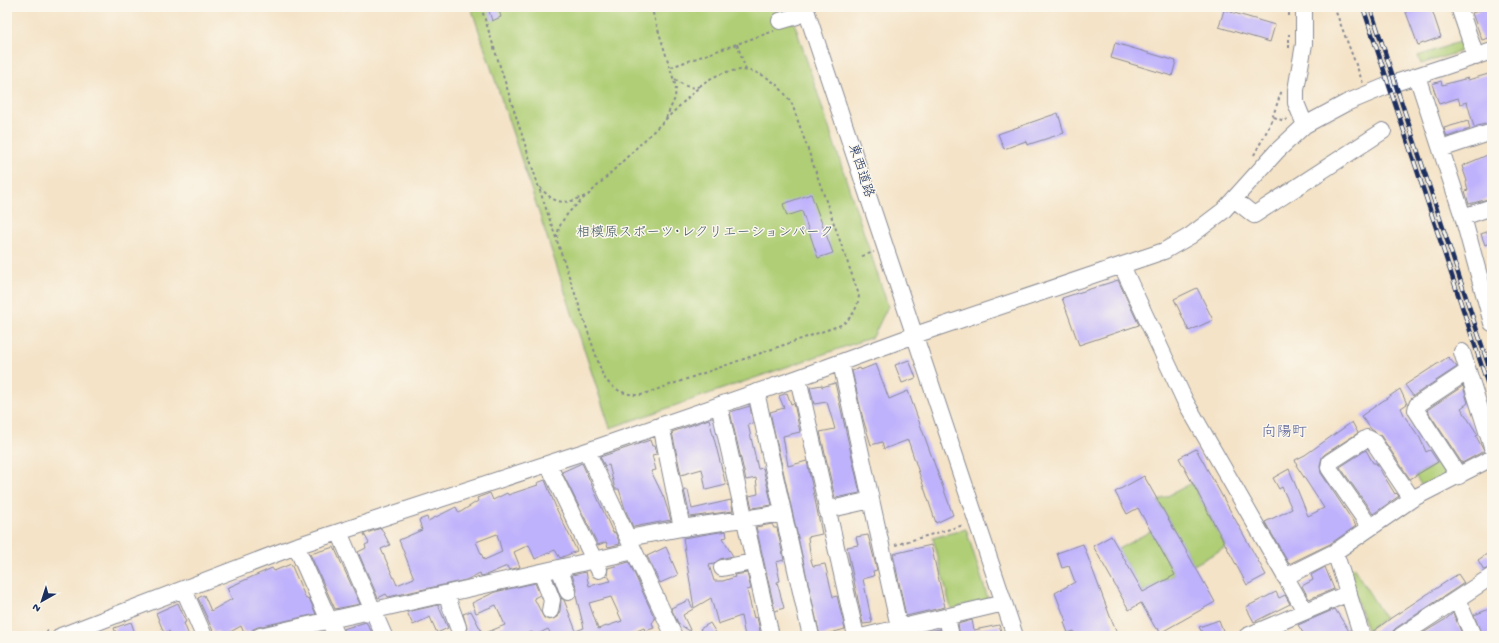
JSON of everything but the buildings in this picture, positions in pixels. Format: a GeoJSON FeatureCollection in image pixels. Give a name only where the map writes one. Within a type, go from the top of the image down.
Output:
{"type":"FeatureCollection","features":[{"type":"Feature","properties":{"kind":"street"},"geometry":{"type":"LineString","coordinates":[[1298,120],[1296,90],[1304,44],[1304,7]]}},
{"type":"Feature","properties":{"kind":"street"},"geometry":{"type":"LineString","coordinates":[[1459,7],[1465,36],[1476,57]]}},
{"type":"Feature","properties":{"kind":"street"},"geometry":{"type":"LineString","coordinates":[[780,25],[801,11]]}},
{"type":"Feature","properties":{"kind":"street","name":"東西道路"},"geometry":{"type":"LineString","coordinates":[[801,11],[915,335],[1015,636]]}},
{"type":"Feature","properties":{"kind":"street"},"geometry":{"type":"LineString","coordinates":[[68,635],[296,546],[587,451],[661,424],[841,363],[915,335],[1164,251],[1206,225],[1235,200],[1277,151],[1298,120],[1417,76],[1492,51]]}},
{"type":"Feature","properties":{"kind":"street"},"geometry":{"type":"LineString","coordinates":[[1417,76],[1463,217],[1491,314]]}},
{"type":"Feature","properties":{"kind":"street"},"geometry":{"type":"LineString","coordinates":[[1235,200],[1254,215],[1383,131]]}},
{"type":"Feature","properties":{"kind":"street"},"geometry":{"type":"LineString","coordinates":[[1441,149],[1492,132]]}},
{"type":"Feature","properties":{"kind":"street"},"geometry":{"type":"LineString","coordinates":[[1463,217],[1492,207]]}},
{"type":"Feature","properties":{"kind":"street"},"geometry":{"type":"LineString","coordinates":[[1122,266],[1185,401],[1305,611]]}},
{"type":"Feature","properties":{"kind":"street"},"geometry":{"type":"LineString","coordinates":[[1462,352],[1492,446]]}},
{"type":"Feature","properties":{"kind":"street"},"geometry":{"type":"LineString","coordinates":[[841,363],[900,632]]}},
{"type":"Feature","properties":{"kind":"street"},"geometry":{"type":"LineString","coordinates":[[1459,476],[1416,410],[1417,405],[1468,371]]}},
{"type":"Feature","properties":{"kind":"street"},"geometry":{"type":"LineString","coordinates":[[798,378],[856,636]]}},
{"type":"Feature","properties":{"kind":"street"},"geometry":{"type":"LineString","coordinates":[[756,392],[811,636]]}},
{"type":"Feature","properties":{"kind":"street"},"geometry":{"type":"LineString","coordinates":[[719,405],[753,562],[771,636]]}},
{"type":"Feature","properties":{"kind":"street"},"geometry":{"type":"LineString","coordinates":[[661,424],[682,528]]}},
{"type":"Feature","properties":{"kind":"street"},"geometry":{"type":"LineString","coordinates":[[1370,527],[1329,468],[1330,462],[1367,438],[1373,441],[1412,499]]}},
{"type":"Feature","properties":{"kind":"street"},"geometry":{"type":"LineString","coordinates":[[587,451],[674,636]]}},
{"type":"Feature","properties":{"kind":"street"},"geometry":{"type":"LineString","coordinates":[[1285,577],[1335,552],[1412,499],[1492,458]]}},
{"type":"Feature","properties":{"kind":"street"},"geometry":{"type":"LineString","coordinates":[[548,464],[597,565]]}},
{"type":"Feature","properties":{"kind":"street"},"geometry":{"type":"LineString","coordinates":[[827,510],[871,500]]}},
{"type":"Feature","properties":{"kind":"street"},"geometry":{"type":"LineString","coordinates":[[267,635],[330,619],[540,572],[559,568],[597,565],[631,544],[682,528],[783,513]]}},
{"type":"Feature","properties":{"kind":"street"},"geometry":{"type":"LineString","coordinates":[[339,532],[384,636]]}},
{"type":"Feature","properties":{"kind":"street"},"geometry":{"type":"LineString","coordinates":[[296,546],[330,619],[336,636]]}},
{"type":"Feature","properties":{"kind":"street"},"geometry":{"type":"LineString","coordinates":[[1335,552],[1349,592],[1361,635]]}},
{"type":"Feature","properties":{"kind":"street"},"geometry":{"type":"LineString","coordinates":[[722,568],[753,562]]}},
{"type":"Feature","properties":{"kind":"street"},"geometry":{"type":"LineString","coordinates":[[559,568],[568,592]]}},
{"type":"Feature","properties":{"kind":"street"},"geometry":{"type":"LineString","coordinates":[[540,572],[552,600],[550,611]]}},
{"type":"Feature","properties":{"kind":"street"},"geometry":{"type":"LineString","coordinates":[[1401,636],[1492,576]]}},
{"type":"Feature","properties":{"kind":"street"},"geometry":{"type":"LineString","coordinates":[[184,590],[204,636]]}},
{"type":"Feature","properties":{"kind":"street"},"geometry":{"type":"LineString","coordinates":[[1247,636],[1349,592]]}},
{"type":"Feature","properties":{"kind":"street"},"geometry":{"type":"LineString","coordinates":[[446,594],[458,627]]}},
{"type":"Feature","properties":{"kind":"street"},"geometry":{"type":"LineString","coordinates":[[1458,599],[1472,636]]}},
{"type":"Feature","properties":{"kind":"street"},"geometry":{"type":"LineString","coordinates":[[865,636],[900,632],[1004,603]]}},
{"type":"Feature","properties":{"kind":"street"},"geometry":{"type":"LineString","coordinates":[[947,618],[951,636]]}},
{"type":"Feature","properties":{"kind":"path"},"geometry":{"type":"LineString","coordinates":[[481,7],[538,186],[603,376],[608,384],[623,393],[641,395],[841,325],[847,321],[855,310],[859,295],[792,104],[784,91],[772,80],[758,73],[746,70],[734,70],[722,73],[701,85],[563,219],[558,228],[557,240]]}},
{"type":"Feature","properties":{"kind":"path"},"geometry":{"type":"LineString","coordinates":[[651,7],[676,87],[675,98],[664,122]]}},
{"type":"Feature","properties":{"kind":"path"},"geometry":{"type":"LineString","coordinates":[[1289,7],[1290,22]]}},
{"type":"Feature","properties":{"kind":"path"},"geometry":{"type":"LineString","coordinates":[[1334,7],[1335,14],[1352,51],[1356,68],[1364,86]]}},
{"type":"Feature","properties":{"kind":"path"},"geometry":{"type":"LineString","coordinates":[[671,67],[737,44],[780,25]]}},
{"type":"Feature","properties":{"kind":"path"},"geometry":{"type":"LineString","coordinates":[[1288,52],[1290,29]]}},
{"type":"Feature","properties":{"kind":"path"},"geometry":{"type":"LineString","coordinates":[[737,44],[746,70]]}},
{"type":"Feature","properties":{"kind":"path"},"geometry":{"type":"LineString","coordinates":[[674,78],[688,87],[694,88],[701,85]]}},
{"type":"Feature","properties":{"kind":"path"},"geometry":{"type":"LineString","coordinates":[[1251,161],[1274,117],[1283,84]]}},
{"type":"Feature","properties":{"kind":"path"},"geometry":{"type":"LineString","coordinates":[[1274,117],[1284,121],[1298,120]]}},
{"type":"Feature","properties":{"kind":"path"},"geometry":{"type":"LineString","coordinates":[[538,186],[548,197],[560,203],[570,202],[588,195]]}},
{"type":"Feature","properties":{"kind":"path"},"geometry":{"type":"LineString","coordinates":[[862,256],[875,252]]}},
{"type":"Feature","properties":{"kind":"path"},"geometry":{"type":"LineString","coordinates":[[882,549],[968,524]]}},
{"type":"Feature","properties":{"kind":"path"},"geometry":{"type":"LineString","coordinates":[[7,627],[11,636]]}},
{"type":"Feature","properties":{"kind":"green space","name":"相模原スポーツ･レクリエーションパーク"},"geometry":{"type":"Polygon","coordinates":[[[471,7],[789,7],[888,306],[873,337],[610,428],[471,7]]]}},
{"type":"Feature","properties":{"kind":"green space"},"geometry":{"type":"Polygon","coordinates":[[[1462,41],[1463,44],[1459,52],[1421,64],[1418,56],[1462,41]]]}},
{"type":"Feature","properties":{"kind":"green space"},"geometry":{"type":"Polygon","coordinates":[[[1443,460],[1452,472],[1425,490],[1415,476],[1443,460]]]}},
{"type":"Feature","properties":{"kind":"green space"},"geometry":{"type":"Polygon","coordinates":[[[1192,483],[1226,547],[1194,565],[1158,501],[1192,483]]]}},
{"type":"Feature","properties":{"kind":"green space"},"geometry":{"type":"Polygon","coordinates":[[[966,529],[988,599],[951,609],[933,538],[966,529]]]}},
{"type":"Feature","properties":{"kind":"green space"},"geometry":{"type":"Polygon","coordinates":[[[1151,531],[1175,575],[1143,592],[1118,549],[1151,531]]]}},
{"type":"Feature","properties":{"kind":"green space"},"geometry":{"type":"Polygon","coordinates":[[[1353,567],[1385,618],[1367,630],[1347,570],[1353,567]]]}},
{"type":"Feature","properties":{"kind":"railway"},"geometry":{"type":"LineString","coordinates":[[1363,7],[1492,397]]}},
{"type":"Feature","properties":{"kind":"railway"},"geometry":{"type":"LineString","coordinates":[[1370,7],[1492,376]]}},
{"type":"Feature","properties":{"kind":"district","name":"向陽町"},"geometry":{"type":"Point","coordinates":[1284,433]}}]}
